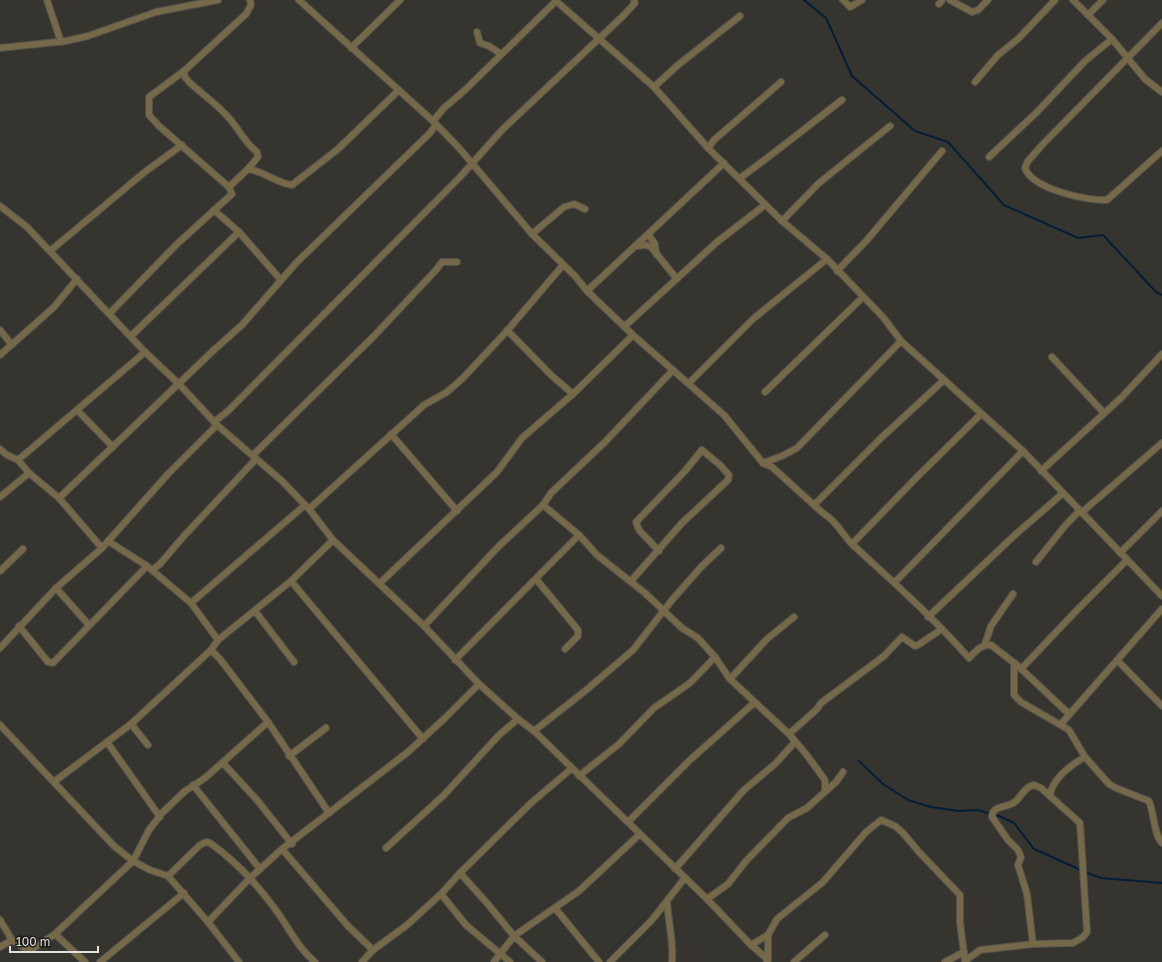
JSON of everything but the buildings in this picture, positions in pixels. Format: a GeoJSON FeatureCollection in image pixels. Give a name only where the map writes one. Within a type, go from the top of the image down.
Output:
{"type":"FeatureCollection","features":[{"type":"Feature","properties":{"kind":"street"},"geometry":{"type":"LineString","coordinates":[[47,0],[61,42]]}},
{"type":"Feature","properties":{"kind":"street"},"geometry":{"type":"LineString","coordinates":[[0,48],[61,42],[88,36],[156,12],[218,0]]}},
{"type":"Feature","properties":{"kind":"street"},"geometry":{"type":"LineString","coordinates":[[110,313],[176,245],[232,194],[229,187],[151,118],[148,110],[148,99],[156,91],[184,71],[246,14],[251,5],[250,0]]}},
{"type":"Feature","properties":{"kind":"street"},"geometry":{"type":"LineString","coordinates":[[299,0],[351,48],[400,90],[434,123],[472,164],[532,234],[587,291],[633,335],[724,415],[763,463],[772,467],[815,504],[824,514],[832,518],[852,544],[915,601],[928,617],[942,629],[969,658],[985,644],[991,626],[1013,594]]}},
{"type":"Feature","properties":{"kind":"street"},"geometry":{"type":"LineString","coordinates":[[351,48],[400,0]]}},
{"type":"Feature","properties":{"kind":"street"},"geometry":{"type":"LineString","coordinates":[[843,0],[850,7],[862,0]]}},
{"type":"Feature","properties":{"kind":"street"},"geometry":{"type":"LineString","coordinates":[[950,0],[972,12],[978,10],[988,0]]}},
{"type":"Feature","properties":{"kind":"street"},"geometry":{"type":"LineString","coordinates":[[975,82],[998,55],[1019,38],[1055,0]]}},
{"type":"Feature","properties":{"kind":"street"},"geometry":{"type":"LineString","coordinates":[[1073,0],[1112,39],[1145,79],[1162,92]]}},
{"type":"Feature","properties":{"kind":"street"},"geometry":{"type":"LineString","coordinates":[[1088,15],[1103,0]]}},
{"type":"Feature","properties":{"kind":"street"},"geometry":{"type":"LineString","coordinates":[[59,498],[242,325],[280,280],[429,134],[444,108],[465,90],[500,54],[556,1],[654,87],[708,148],[782,221],[826,259],[883,317],[901,341],[1023,451],[1062,494],[1161,594]]}},
{"type":"Feature","properties":{"kind":"street"},"geometry":{"type":"LineString","coordinates":[[0,648],[56,588],[102,548],[168,474],[228,411],[472,164],[502,130],[636,1]]}},
{"type":"Feature","properties":{"kind":"street"},"geometry":{"type":"LineString","coordinates":[[654,87],[678,65],[740,16]]}},
{"type":"Feature","properties":{"kind":"street"},"geometry":{"type":"LineString","coordinates":[[1162,23],[1028,161],[1025,168],[1027,173],[1046,186],[1066,193],[1095,200],[1107,200],[1162,151]]}},
{"type":"Feature","properties":{"kind":"street"},"geometry":{"type":"LineString","coordinates":[[477,32],[480,43],[490,46],[500,54]]}},
{"type":"Feature","properties":{"kind":"street"},"geometry":{"type":"LineString","coordinates":[[989,157],[1037,112],[1085,61],[1112,39]]}},
{"type":"Feature","properties":{"kind":"street"},"geometry":{"type":"LineString","coordinates":[[184,71],[185,77],[189,82],[221,109],[249,145],[257,152],[258,157],[229,187]]}},
{"type":"Feature","properties":{"kind":"street"},"geometry":{"type":"LineString","coordinates":[[708,148],[714,140],[782,82]]}},
{"type":"Feature","properties":{"kind":"street"},"geometry":{"type":"LineString","coordinates":[[248,169],[257,171],[282,184],[292,184],[338,149],[400,90]]}},
{"type":"Feature","properties":{"kind":"street"},"geometry":{"type":"LineString","coordinates":[[740,178],[795,138],[810,124],[842,100]]}},
{"type":"Feature","properties":{"kind":"street"},"geometry":{"type":"LineString","coordinates":[[782,221],[819,183],[890,126]]}},
{"type":"Feature","properties":{"kind":"street"},"geometry":{"type":"LineString","coordinates":[[50,251],[146,172],[182,145]]}},
{"type":"Feature","properties":{"kind":"street"},"geometry":{"type":"LineString","coordinates":[[837,271],[867,240],[942,151]]}},
{"type":"Feature","properties":{"kind":"street"},"geometry":{"type":"LineString","coordinates":[[587,291],[724,163]]}},
{"type":"Feature","properties":{"kind":"street"},"geometry":{"type":"LineString","coordinates":[[532,234],[564,207],[574,204],[585,209]]}},
{"type":"Feature","properties":{"kind":"street"},"geometry":{"type":"LineString","coordinates":[[625,326],[717,242],[765,205]]}},
{"type":"Feature","properties":{"kind":"street"},"geometry":{"type":"LineString","coordinates":[[0,206],[18,218],[110,313],[145,352],[179,384],[216,424],[282,481],[307,507],[334,540],[424,626],[479,684],[518,719],[534,731],[571,769],[707,899],[750,945],[768,961]]}},
{"type":"Feature","properties":{"kind":"street"},"geometry":{"type":"LineString","coordinates":[[214,210],[239,232],[280,280]]}},
{"type":"Feature","properties":{"kind":"street"},"geometry":{"type":"LineString","coordinates":[[130,336],[239,232]]}},
{"type":"Feature","properties":{"kind":"street"},"geometry":{"type":"LineString","coordinates":[[648,234],[655,244],[656,254]]}},
{"type":"Feature","properties":{"kind":"street"},"geometry":{"type":"LineString","coordinates":[[635,246],[641,244],[649,246],[678,279]]}},
{"type":"Feature","properties":{"kind":"street"},"geometry":{"type":"LineString","coordinates":[[689,383],[753,319],[826,259]]}},
{"type":"Feature","properties":{"kind":"street"},"geometry":{"type":"LineString","coordinates":[[19,626],[48,662],[54,663],[89,625],[150,568],[160,564],[254,457],[379,330],[442,262],[457,262]]}},
{"type":"Feature","properties":{"kind":"street"},"geometry":{"type":"LineString","coordinates":[[191,603],[366,460],[391,434],[424,405],[447,392],[508,330],[563,265]]}},
{"type":"Feature","properties":{"kind":"street"},"geometry":{"type":"LineString","coordinates":[[0,354],[54,307],[77,279]]}},
{"type":"Feature","properties":{"kind":"street"},"geometry":{"type":"LineString","coordinates":[[765,392],[863,297]]}},
{"type":"Feature","properties":{"kind":"street"},"geometry":{"type":"LineString","coordinates":[[0,330],[12,345]]}},
{"type":"Feature","properties":{"kind":"street"},"geometry":{"type":"LineString","coordinates":[[508,330],[552,376],[573,394]]}},
{"type":"Feature","properties":{"kind":"street"},"geometry":{"type":"LineString","coordinates":[[380,583],[497,472],[522,438],[573,394],[633,335]]}},
{"type":"Feature","properties":{"kind":"street"},"geometry":{"type":"LineString","coordinates":[[763,463],[782,456],[797,448],[901,341]]}},
{"type":"Feature","properties":{"kind":"street"},"geometry":{"type":"LineString","coordinates":[[18,460],[78,411],[145,352]]}},
{"type":"Feature","properties":{"kind":"street"},"geometry":{"type":"LineString","coordinates":[[1041,471],[1122,397],[1162,354]]}},
{"type":"Feature","properties":{"kind":"street"},"geometry":{"type":"LineString","coordinates":[[1052,357],[1104,413]]}},
{"type":"Feature","properties":{"kind":"street"},"geometry":{"type":"LineString","coordinates":[[424,626],[498,547],[543,505],[551,493],[605,442],[673,370]]}},
{"type":"Feature","properties":{"kind":"street"},"geometry":{"type":"LineString","coordinates":[[815,504],[881,438],[944,380]]}},
{"type":"Feature","properties":{"kind":"street"},"geometry":{"type":"LineString","coordinates":[[78,411],[113,447]]}},
{"type":"Feature","properties":{"kind":"street"},"geometry":{"type":"LineString","coordinates":[[852,544],[981,414]]}},
{"type":"Feature","properties":{"kind":"street"},"geometry":{"type":"LineString","coordinates":[[391,434],[458,510]]}},
{"type":"Feature","properties":{"kind":"street"},"geometry":{"type":"LineString","coordinates":[[1036,562],[1064,527],[1080,512],[1162,444]]}},
{"type":"Feature","properties":{"kind":"street"},"geometry":{"type":"LineString","coordinates":[[0,449],[7,455],[18,460],[29,473],[59,498],[102,548]]}},
{"type":"Feature","properties":{"kind":"street"},"geometry":{"type":"LineString","coordinates":[[631,581],[659,551],[682,523],[728,480],[729,476],[726,470],[702,450],[685,471],[636,522],[639,530],[659,551]]}},
{"type":"Feature","properties":{"kind":"street"},"geometry":{"type":"LineString","coordinates":[[895,582],[1023,451]]}},
{"type":"Feature","properties":{"kind":"street"},"geometry":{"type":"LineString","coordinates":[[0,497],[29,473]]}},
{"type":"Feature","properties":{"kind":"street"},"geometry":{"type":"LineString","coordinates":[[928,617],[1016,534],[1062,494]]}},
{"type":"Feature","properties":{"kind":"street"},"geometry":{"type":"LineString","coordinates":[[543,505],[579,535],[597,554],[664,610],[682,628],[698,638],[730,679],[789,734],[806,754],[824,780],[825,790]]}},
{"type":"Feature","properties":{"kind":"street"},"geometry":{"type":"LineString","coordinates":[[1120,553],[1162,511]]}},
{"type":"Feature","properties":{"kind":"street"},"geometry":{"type":"LineString","coordinates":[[455,660],[579,535]]}},
{"type":"Feature","properties":{"kind":"street"},"geometry":{"type":"LineString","coordinates":[[55,781],[131,724],[211,650],[218,640],[291,581],[334,540]]}},
{"type":"Feature","properties":{"kind":"street"},"geometry":{"type":"LineString","coordinates":[[108,541],[150,568],[191,603],[218,640]]}},
{"type":"Feature","properties":{"kind":"street"},"geometry":{"type":"LineString","coordinates":[[534,731],[585,691],[633,650],[664,610],[701,567],[721,548]]}},
{"type":"Feature","properties":{"kind":"street"},"geometry":{"type":"LineString","coordinates":[[0,571],[22,549]]}},
{"type":"Feature","properties":{"kind":"street"},"geometry":{"type":"LineString","coordinates":[[1021,669],[1127,560]]}},
{"type":"Feature","properties":{"kind":"street"},"geometry":{"type":"LineString","coordinates":[[536,580],[578,630],[578,636],[565,649]]}},
{"type":"Feature","properties":{"kind":"street"},"geometry":{"type":"LineString","coordinates":[[291,581],[423,739]]}},
{"type":"Feature","properties":{"kind":"street"},"geometry":{"type":"LineString","coordinates":[[56,588],[89,625]]}},
{"type":"Feature","properties":{"kind":"street"},"geometry":{"type":"LineString","coordinates":[[1061,724],[1162,609]]}},
{"type":"Feature","properties":{"kind":"street"},"geometry":{"type":"LineString","coordinates":[[255,611],[294,662]]}},
{"type":"Feature","properties":{"kind":"street"},"geometry":{"type":"LineString","coordinates":[[730,679],[767,639],[794,617]]}},
{"type":"Feature","properties":{"kind":"street"},"geometry":{"type":"LineString","coordinates":[[789,734],[817,709],[821,703],[884,656],[902,637],[915,646],[918,646],[942,629]]}},
{"type":"Feature","properties":{"kind":"street"},"geometry":{"type":"LineString","coordinates":[[985,644],[991,645],[998,649],[1069,714]]}},
{"type":"Feature","properties":{"kind":"street"},"geometry":{"type":"LineString","coordinates":[[211,650],[220,659],[268,722],[289,756],[329,813]]}},
{"type":"Feature","properties":{"kind":"street"},"geometry":{"type":"LineString","coordinates":[[579,776],[619,744],[654,708],[690,683],[715,658]]}},
{"type":"Feature","properties":{"kind":"street"},"geometry":{"type":"LineString","coordinates":[[1117,660],[1162,706]]}},
{"type":"Feature","properties":{"kind":"street"},"geometry":{"type":"LineString","coordinates":[[1014,663],[1014,695],[1021,702],[1069,730],[1085,757],[1109,784],[1149,801],[1159,840],[1162,843]]}},
{"type":"Feature","properties":{"kind":"street"},"geometry":{"type":"LineString","coordinates":[[208,922],[250,878],[282,849],[292,844],[423,739],[479,684]]}},
{"type":"Feature","properties":{"kind":"street"},"geometry":{"type":"LineString","coordinates":[[628,822],[690,760],[754,702]]}},
{"type":"Feature","properties":{"kind":"street"},"geometry":{"type":"LineString","coordinates":[[386,848],[444,795],[499,735],[518,719]]}},
{"type":"Feature","properties":{"kind":"street"},"geometry":{"type":"LineString","coordinates":[[0,920],[12,940],[24,948],[34,948],[55,934],[133,861],[138,849],[160,816],[193,785],[205,778],[223,763],[268,722]]}},
{"type":"Feature","properties":{"kind":"street"},"geometry":{"type":"LineString","coordinates":[[131,724],[148,745]]}},
{"type":"Feature","properties":{"kind":"street"},"geometry":{"type":"LineString","coordinates":[[0,725],[55,781],[114,846],[133,861],[150,870],[168,876],[184,893],[240,962]]}},
{"type":"Feature","properties":{"kind":"street"},"geometry":{"type":"LineString","coordinates":[[289,756],[326,728]]}},
{"type":"Feature","properties":{"kind":"street"},"geometry":{"type":"LineString","coordinates":[[107,742],[160,816]]}},
{"type":"Feature","properties":{"kind":"street"},"geometry":{"type":"LineString","coordinates":[[675,869],[744,790],[775,764],[795,742]]}},
{"type":"Feature","properties":{"kind":"street"},"geometry":{"type":"LineString","coordinates":[[1041,788],[1052,785],[1072,765],[1085,757]]}},
{"type":"Feature","properties":{"kind":"street"},"geometry":{"type":"LineString","coordinates":[[223,763],[257,800],[292,844]]}},
{"type":"Feature","properties":{"kind":"street"},"geometry":{"type":"LineString","coordinates":[[362,962],[373,950],[407,925],[441,894],[460,873],[531,803],[571,769]]}},
{"type":"Feature","properties":{"kind":"street"},"geometry":{"type":"LineString","coordinates":[[707,899],[728,884],[746,861],[788,818],[807,808],[825,790],[836,782],[843,772]]}},
{"type":"Feature","properties":{"kind":"street"},"geometry":{"type":"LineString","coordinates":[[193,785],[260,869]]}},
{"type":"Feature","properties":{"kind":"street"},"geometry":{"type":"LineString","coordinates":[[965,962],[980,950],[1033,944],[1073,943],[1083,937],[1087,932],[1080,823],[1041,788],[1032,785],[1015,802],[996,809],[992,814],[992,820],[1018,850],[1021,857],[1018,865],[1027,894],[1033,944]]}},
{"type":"Feature","properties":{"kind":"street"},"geometry":{"type":"LineString","coordinates":[[1050,796],[1052,785]]}},
{"type":"Feature","properties":{"kind":"street"},"geometry":{"type":"LineString","coordinates":[[750,945],[768,935],[777,920],[823,882],[866,832],[881,820],[895,826],[903,833],[960,895],[960,922],[965,962]]}},
{"type":"Feature","properties":{"kind":"street"},"geometry":{"type":"LineString","coordinates":[[494,962],[500,952],[514,936],[579,891],[640,834]]}},
{"type":"Feature","properties":{"kind":"street"},"geometry":{"type":"LineString","coordinates":[[168,876],[200,845],[206,842],[228,856],[250,878],[278,913],[296,942],[315,962]]}},
{"type":"Feature","properties":{"kind":"street"},"geometry":{"type":"LineString","coordinates":[[282,849],[348,926],[373,950]]}},
{"type":"Feature","properties":{"kind":"street"},"geometry":{"type":"LineString","coordinates":[[460,873],[488,903],[514,936],[542,962]]}},
{"type":"Feature","properties":{"kind":"street"},"geometry":{"type":"LineString","coordinates":[[610,962],[652,920],[684,878]]}},
{"type":"Feature","properties":{"kind":"street"},"geometry":{"type":"LineString","coordinates":[[100,962],[184,893]]}},
{"type":"Feature","properties":{"kind":"street"},"geometry":{"type":"LineString","coordinates":[[441,894],[466,925],[500,952],[510,962]]}},
{"type":"Feature","properties":{"kind":"street"},"geometry":{"type":"LineString","coordinates":[[667,901],[672,939],[672,962]]}},
{"type":"Feature","properties":{"kind":"street"},"geometry":{"type":"LineString","coordinates":[[555,908],[599,962]]}},
{"type":"Feature","properties":{"kind":"street"},"geometry":{"type":"LineString","coordinates":[[55,934],[85,962]]}},
{"type":"Feature","properties":{"kind":"street"},"geometry":{"type":"LineString","coordinates":[[768,935],[768,961]]}},
{"type":"Feature","properties":{"kind":"street"},"geometry":{"type":"LineString","coordinates":[[794,962],[825,935]]}},
{"type":"Feature","properties":{"kind":"street"},"geometry":{"type":"LineString","coordinates":[[0,947],[12,940]]}},
{"type":"Feature","properties":{"kind":"street"},"geometry":{"type":"LineString","coordinates":[[944,962],[964,952]]}},
{"type":"Feature","properties":{"kind":"waterway"},"geometry":{"type":"LineString","coordinates":[[804,0],[826,18],[852,76],[915,131],[948,142],[1004,205],[1078,238],[1103,235],[1156,292],[1162,295]]}},
{"type":"Feature","properties":{"kind":"waterway"},"geometry":{"type":"LineString","coordinates":[[859,761],[883,784],[908,800],[931,807],[959,811],[977,810],[999,816],[1014,823],[1034,849],[1083,871],[1101,878],[1162,883]]}}]}
